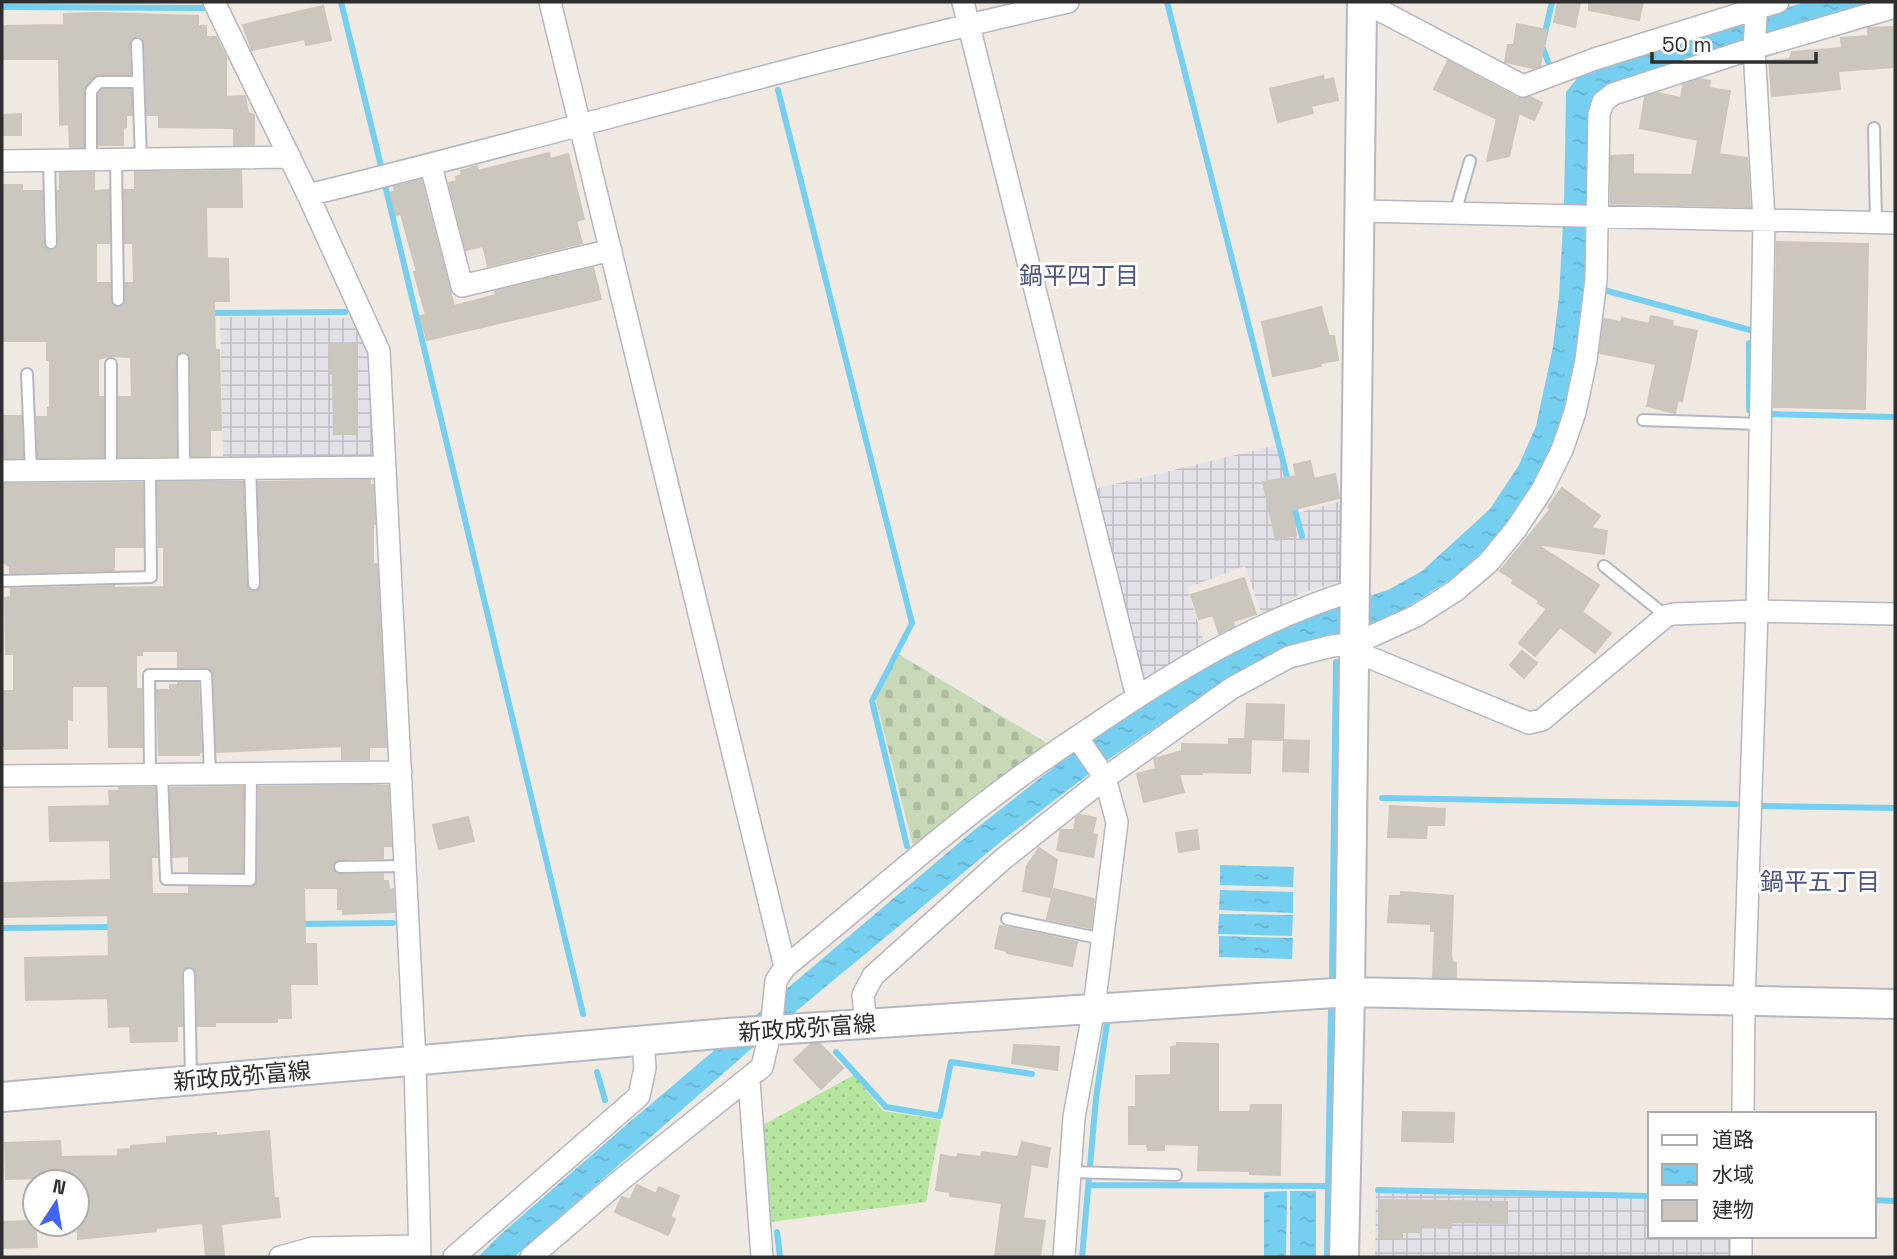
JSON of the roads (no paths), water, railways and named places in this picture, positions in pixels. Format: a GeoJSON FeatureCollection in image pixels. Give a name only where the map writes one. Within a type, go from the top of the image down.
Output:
{"type":"FeatureCollection","features":[{"type":"Feature","properties":{"kind":"main road"},"geometry":{"type":"LineString","coordinates":[[1344,1257],[1363,2]]}},
{"type":"Feature","properties":{"kind":"main road","name":"新政成弥富線"},"geometry":{"type":"LineString","coordinates":[[2,1097],[728,1033],[779,1034],[866,1024],[1350,992],[1895,1004]]}},
{"type":"Feature","properties":{"kind":"street"},"geometry":{"type":"LineString","coordinates":[[214,2],[308,195],[379,351],[415,1062],[419,1251],[313,1248],[280,1257]]}},
{"type":"Feature","properties":{"kind":"street"},"geometry":{"type":"LineString","coordinates":[[550,2],[785,967]]}},
{"type":"Feature","properties":{"kind":"street"},"geometry":{"type":"LineString","coordinates":[[963,2],[1137,698]]}},
{"type":"Feature","properties":{"kind":"street"},"geometry":{"type":"LineString","coordinates":[[308,195],[431,166],[968,24],[1068,2]]}},
{"type":"Feature","properties":{"kind":"street"},"geometry":{"type":"LineString","coordinates":[[1363,2],[1523,86],[1595,59],[1778,2]]}},
{"type":"Feature","properties":{"kind":"street"},"geometry":{"type":"LineString","coordinates":[[866,1024],[863,995],[873,976],[1102,774],[1232,688],[1289,657],[1354,643],[1416,616],[1455,591],[1488,563],[1516,529],[1542,490],[1562,450],[1575,412],[1587,360],[1596,280],[1599,114],[1603,102],[1613,94],[1754,46],[1895,7]]}},
{"type":"Feature","properties":{"kind":"street"},"geometry":{"type":"LineString","coordinates":[[1742,1112],[1757,611],[1764,220],[1754,46],[1756,8]]}},
{"type":"Feature","properties":{"kind":"street"},"geometry":{"type":"LineString","coordinates":[[2,160],[290,157]]}},
{"type":"Feature","properties":{"kind":"street"},"geometry":{"type":"LineString","coordinates":[[431,166],[462,286],[611,250]]}},
{"type":"Feature","properties":{"kind":"street"},"geometry":{"type":"LineString","coordinates":[[1360,211],[1886,223]]}},
{"type":"Feature","properties":{"kind":"street"},"geometry":{"type":"LineString","coordinates":[[2,471],[384,467]]}},
{"type":"Feature","properties":{"kind":"street"},"geometry":{"type":"LineString","coordinates":[[531,1257],[616,1184],[762,1067],[779,1034],[774,999],[776,981],[785,967],[961,822],[1032,768],[1220,646],[1307,605],[1356,594]]}},
{"type":"Feature","properties":{"kind":"street"},"geometry":{"type":"LineString","coordinates":[[1354,643],[1529,723],[1542,720],[1666,616],[1757,611],[1895,614]]}},
{"type":"Feature","properties":{"kind":"street"},"geometry":{"type":"LineString","coordinates":[[1064,1257],[1076,1173],[1074,1117],[1094,1008],[1117,822],[1102,774],[1079,740]]}},
{"type":"Feature","properties":{"kind":"street"},"geometry":{"type":"LineString","coordinates":[[2,776],[401,772]]}},
{"type":"Feature","properties":{"kind":"street"},"geometry":{"type":"LineString","coordinates":[[454,1257],[639,1096],[645,1068],[643,1042]]}},
{"type":"Feature","properties":{"kind":"street"},"geometry":{"type":"LineString","coordinates":[[749,1080],[762,1257]]}},
{"type":"Feature","properties":{"kind":"street"},"geometry":{"type":"LineString","coordinates":[[1741,1238],[1741,1257]]}},
{"type":"Feature","properties":{"kind":"lane"},"geometry":{"type":"LineString","coordinates":[[137,44],[141,159]]}},
{"type":"Feature","properties":{"kind":"lane"},"geometry":{"type":"LineString","coordinates":[[91,159],[91,92],[99,82],[138,82]]}},
{"type":"Feature","properties":{"kind":"lane"},"geometry":{"type":"LineString","coordinates":[[1874,128],[1886,223]]}},
{"type":"Feature","properties":{"kind":"lane"},"geometry":{"type":"LineString","coordinates":[[116,159],[118,300]]}},
{"type":"Feature","properties":{"kind":"lane"},"geometry":{"type":"LineString","coordinates":[[49,160],[51,243]]}},
{"type":"Feature","properties":{"kind":"lane"},"geometry":{"type":"LineString","coordinates":[[1455,213],[1469,161]]}},
{"type":"Feature","properties":{"kind":"lane"},"geometry":{"type":"LineString","coordinates":[[183,359],[184,469]]}},
{"type":"Feature","properties":{"kind":"lane"},"geometry":{"type":"LineString","coordinates":[[111,364],[111,470]]}},
{"type":"Feature","properties":{"kind":"lane"},"geometry":{"type":"LineString","coordinates":[[27,374],[31,471]]}},
{"type":"Feature","properties":{"kind":"lane"},"geometry":{"type":"LineString","coordinates":[[1643,421],[1760,424]]}},
{"type":"Feature","properties":{"kind":"lane"},"geometry":{"type":"LineString","coordinates":[[250,468],[254,584]]}},
{"type":"Feature","properties":{"kind":"lane"},"geometry":{"type":"LineString","coordinates":[[2,581],[151,577],[150,470]]}},
{"type":"Feature","properties":{"kind":"lane"},"geometry":{"type":"LineString","coordinates":[[1604,566],[1666,616]]}},
{"type":"Feature","properties":{"kind":"lane"},"geometry":{"type":"LineString","coordinates":[[210,773],[206,675],[149,676],[166,879],[250,880],[251,773]]}},
{"type":"Feature","properties":{"kind":"lane"},"geometry":{"type":"LineString","coordinates":[[340,867],[405,866]]}},
{"type":"Feature","properties":{"kind":"lane"},"geometry":{"type":"LineString","coordinates":[[1007,919],[1103,939]]}},
{"type":"Feature","properties":{"kind":"lane"},"geometry":{"type":"LineString","coordinates":[[189,974],[191,1080]]}},
{"type":"Feature","properties":{"kind":"lane"},"geometry":{"type":"LineString","coordinates":[[1076,1173],[1177,1175]]}},
{"type":"Feature","properties":{"kind":"water"},"geometry":{"type":"Polygon","coordinates":[[[1805,2],[1889,2],[1604,91],[1592,102],[1588,115],[1586,266],[1573,374],[1563,420],[1542,473],[1494,541],[1454,577],[1381,624],[1281,651],[1242,669],[1103,763],[1004,839],[759,1042],[514,1257],[478,1257],[625,1126],[973,831],[1072,753],[1212,661],[1311,615],[1388,590],[1422,571],[1490,509],[1519,465],[1536,426],[1553,347],[1564,207],[1566,92],[1584,70],[1805,2]]]}},
{"type":"Feature","properties":{"kind":"water"},"geometry":{"type":"Polygon","coordinates":[[[1220,865],[1294,867],[1293,887],[1220,885],[1220,865]]]}},
{"type":"Feature","properties":{"kind":"water"},"geometry":{"type":"Polygon","coordinates":[[[1220,890],[1293,892],[1293,913],[1219,910],[1220,890]]]}},
{"type":"Feature","properties":{"kind":"water"},"geometry":{"type":"Polygon","coordinates":[[[1219,914],[1293,915],[1292,936],[1218,934],[1219,914]]]}},
{"type":"Feature","properties":{"kind":"water"},"geometry":{"type":"Polygon","coordinates":[[[1219,936],[1293,938],[1292,959],[1219,957],[1219,936]]]}},
{"type":"Feature","properties":{"kind":"water"},"geometry":{"type":"Polygon","coordinates":[[[1287,1191],[1286,1257],[1264,1257],[1264,1192],[1287,1191]]]}},
{"type":"Feature","properties":{"kind":"water"},"geometry":{"type":"Polygon","coordinates":[[[1290,1191],[1316,1191],[1316,1257],[1290,1257],[1290,1191]]]}},
{"type":"Feature","properties":{"kind":"waterway"},"geometry":{"type":"LineString","coordinates":[[341,2],[382,170]]}},
{"type":"Feature","properties":{"kind":"waterway"},"geometry":{"type":"LineString","coordinates":[[1167,2],[1289,485]]}},
{"type":"Feature","properties":{"kind":"waterway"},"geometry":{"type":"LineString","coordinates":[[1551,69],[1542,46],[1552,2]]}},
{"type":"Feature","properties":{"kind":"waterway"},"geometry":{"type":"LineString","coordinates":[[2,7],[205,8]]}},
{"type":"Feature","properties":{"kind":"waterway"},"geometry":{"type":"LineString","coordinates":[[778,90],[912,623],[872,701],[907,846]]}},
{"type":"Feature","properties":{"kind":"waterway"},"geometry":{"type":"LineString","coordinates":[[386,189],[583,1014]]}},
{"type":"Feature","properties":{"kind":"waterway"},"geometry":{"type":"LineString","coordinates":[[1604,290],[1750,330]]}},
{"type":"Feature","properties":{"kind":"waterway"},"geometry":{"type":"LineString","coordinates":[[207,313],[345,312]]}},
{"type":"Feature","properties":{"kind":"waterway"},"geometry":{"type":"LineString","coordinates":[[1749,343],[1749,410]]}},
{"type":"Feature","properties":{"kind":"waterway"},"geometry":{"type":"LineString","coordinates":[[1771,414],[1895,417]]}},
{"type":"Feature","properties":{"kind":"waterway"},"geometry":{"type":"LineString","coordinates":[[1293,503],[1302,536]]}},
{"type":"Feature","properties":{"kind":"waterway"},"geometry":{"type":"LineString","coordinates":[[1332,977],[1336,662]]}},
{"type":"Feature","properties":{"kind":"waterway"},"geometry":{"type":"LineString","coordinates":[[1382,798],[1736,804]]}},
{"type":"Feature","properties":{"kind":"waterway"},"geometry":{"type":"LineString","coordinates":[[1763,806],[1895,808]]}},
{"type":"Feature","properties":{"kind":"waterway"},"geometry":{"type":"LineString","coordinates":[[297,924],[393,923]]}},
{"type":"Feature","properties":{"kind":"waterway"},"geometry":{"type":"LineString","coordinates":[[2,928],[115,927]]}},
{"type":"Feature","properties":{"kind":"waterway"},"geometry":{"type":"LineString","coordinates":[[1327,1257],[1331,1009]]}},
{"type":"Feature","properties":{"kind":"waterway"},"geometry":{"type":"LineString","coordinates":[[1082,1257],[1096,1098],[1107,1023]]}},
{"type":"Feature","properties":{"kind":"waterway"},"geometry":{"type":"LineString","coordinates":[[836,1052],[886,1107],[940,1116],[951,1062],[1032,1074]]}},
{"type":"Feature","properties":{"kind":"waterway"},"geometry":{"type":"LineString","coordinates":[[597,1072],[605,1100]]}},
{"type":"Feature","properties":{"kind":"waterway"},"geometry":{"type":"LineString","coordinates":[[1089,1185],[1328,1186]]}},
{"type":"Feature","properties":{"kind":"waterway"},"geometry":{"type":"LineString","coordinates":[[1378,1190],[1648,1196]]}},
{"type":"Feature","properties":{"kind":"waterway"},"geometry":{"type":"LineString","coordinates":[[1876,1200],[1895,1201]]}},
{"type":"Feature","properties":{"kind":"waterway"},"geometry":{"type":"LineString","coordinates":[[777,1232],[780,1257]]}},
{"type":"Feature","properties":{"kind":"district","name":"鍋平四丁目"},"geometry":{"type":"Point","coordinates":[1079,275]}},
{"type":"Feature","properties":{"kind":"district","name":"鍋平五丁目"},"geometry":{"type":"Point","coordinates":[1820,881]}}]}
